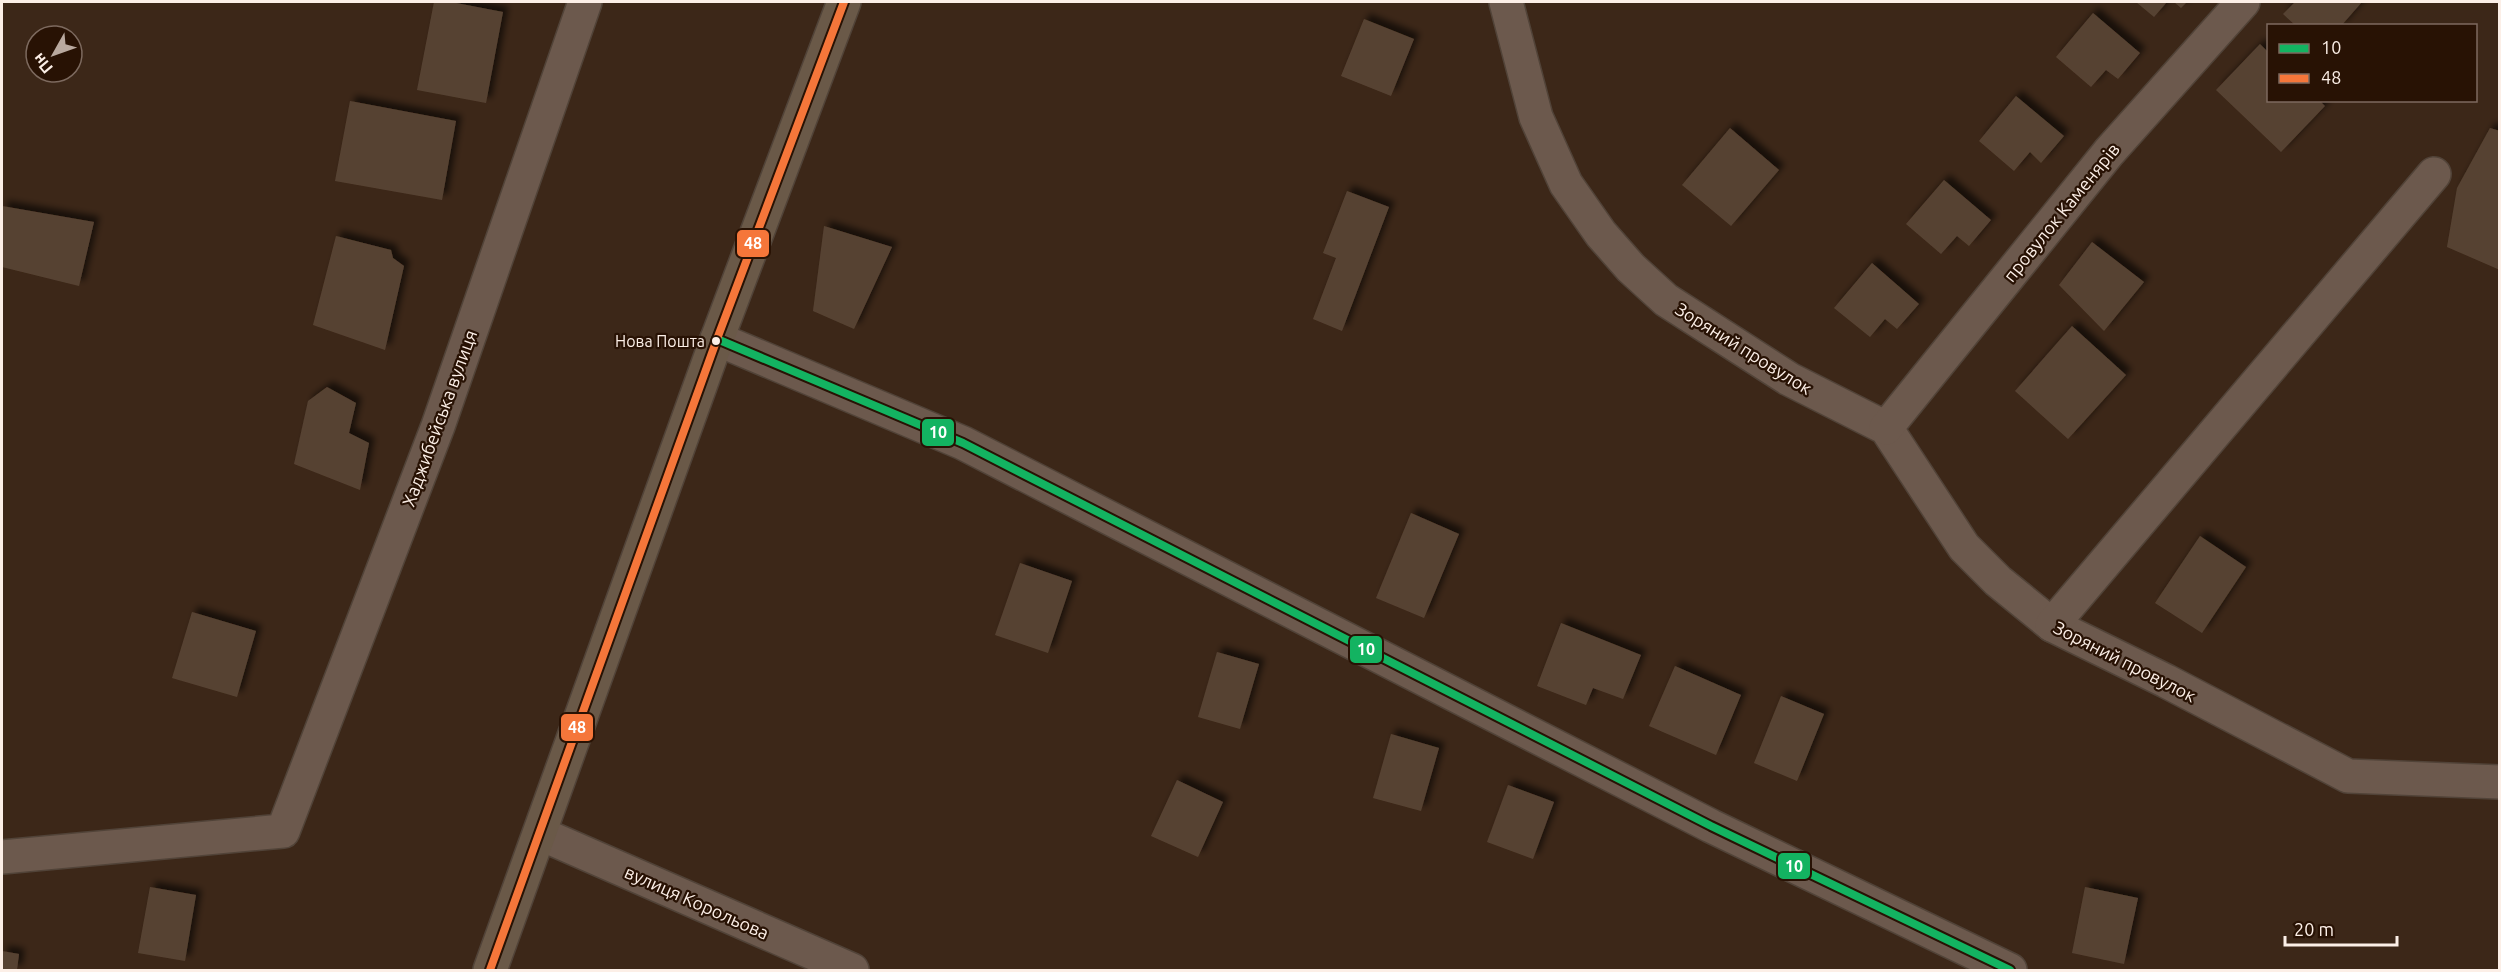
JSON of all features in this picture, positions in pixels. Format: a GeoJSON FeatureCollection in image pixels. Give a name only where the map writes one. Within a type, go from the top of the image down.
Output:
{"type":"FeatureCollection","features":[{"type":"Feature","properties":{"kind":"street","name":"Хаджибейська вулиця"},"geometry":{"type":"LineString","coordinates":[[2,857],[283,831],[438,426],[585,2]]}},
{"type":"Feature","properties":{"kind":"street"},"geometry":{"type":"LineString","coordinates":[[490,970],[541,834],[717,339],[844,2]]}},
{"type":"Feature","properties":{"kind":"street","name":"Зоряний провулок"},"geometry":{"type":"LineString","coordinates":[[1506,2],[1536,117],[1566,184],[1616,251],[1631,268],[1676,306],[1789,379],[1886,428],[1964,547],[1998,581],[2052,625],[2166,681],[2348,776],[2499,782]]}},
{"type":"Feature","properties":{"kind":"street","name":"провулок Каменярів"},"geometry":{"type":"LineString","coordinates":[[1886,428],[2109,152],[2243,2]]}},
{"type":"Feature","properties":{"kind":"street"},"geometry":{"type":"LineString","coordinates":[[2052,625],[2434,174]]}},
{"type":"Feature","properties":{"kind":"street"},"geometry":{"type":"LineString","coordinates":[[717,339],[963,443],[1700,821],[2010,970]]}},
{"type":"Feature","properties":{"kind":"street","name":"вулиця Корольова"},"geometry":{"type":"LineString","coordinates":[[541,834],[852,970]]}},
{"type":"Feature","properties":{"kind":"building"},"geometry":{"type":"Polygon","coordinates":[[[434,2],[451,2],[503,12],[486,103],[417,90],[434,2]]]}},
{"type":"Feature","properties":{"kind":"building"},"geometry":{"type":"Polygon","coordinates":[[[2136,2],[2167,2],[2154,17],[2136,2]]]}},
{"type":"Feature","properties":{"kind":"building"},"geometry":{"type":"Polygon","coordinates":[[[2174,2],[2187,2],[2181,8],[2174,2]]]}},
{"type":"Feature","properties":{"kind":"building"},"geometry":{"type":"Polygon","coordinates":[[[2295,2],[2362,2],[2343,24],[2294,24],[2283,14],[2295,2]]]}},
{"type":"Feature","properties":{"kind":"building"},"geometry":{"type":"Polygon","coordinates":[[[2093,13],[2140,53],[2118,79],[2106,70],[2091,87],[2056,57],[2093,13]]]}},
{"type":"Feature","properties":{"kind":"building"},"geometry":{"type":"Polygon","coordinates":[[[1364,19],[1414,39],[1391,96],[1341,76],[1364,19]]]}},
{"type":"Feature","properties":{"kind":"building"},"geometry":{"type":"Polygon","coordinates":[[[2260,44],[2267,51],[2267,102],[2321,102],[2325,106],[2281,152],[2216,90],[2260,44]]]}},
{"type":"Feature","properties":{"kind":"building"},"geometry":{"type":"Polygon","coordinates":[[[2016,96],[2064,136],[2041,163],[2030,152],[2014,171],[1979,141],[2016,96]]]}},
{"type":"Feature","properties":{"kind":"building"},"geometry":{"type":"Polygon","coordinates":[[[350,101],[456,121],[442,200],[335,181],[350,101]]]}},
{"type":"Feature","properties":{"kind":"building"},"geometry":{"type":"Polygon","coordinates":[[[1730,128],[1779,170],[1731,226],[1682,185],[1730,128]]]}},
{"type":"Feature","properties":{"kind":"building"},"geometry":{"type":"Polygon","coordinates":[[[2490,128],[2500,131],[2500,270],[2447,247],[2457,188],[2490,128]]]}},
{"type":"Feature","properties":{"kind":"building"},"geometry":{"type":"Polygon","coordinates":[[[1944,180],[1991,220],[1969,246],[1957,236],[1941,254],[1906,224],[1944,180]]]}},
{"type":"Feature","properties":{"kind":"building"},"geometry":{"type":"Polygon","coordinates":[[[1347,191],[1389,207],[1342,331],[1313,319],[1336,258],[1323,253],[1347,191]]]}},
{"type":"Feature","properties":{"kind":"building"},"geometry":{"type":"Polygon","coordinates":[[[2,206],[94,222],[79,286],[2,267],[2,206]]]}},
{"type":"Feature","properties":{"kind":"building"},"geometry":{"type":"Polygon","coordinates":[[[824,226],[892,247],[854,329],[813,311],[824,226]]]}},
{"type":"Feature","properties":{"kind":"building"},"geometry":{"type":"Polygon","coordinates":[[[336,236],[391,250],[393,258],[404,266],[385,350],[313,325],[336,236]]]}},
{"type":"Feature","properties":{"kind":"building"},"geometry":{"type":"Polygon","coordinates":[[[2092,242],[2144,282],[2104,331],[2059,285],[2092,242]]]}},
{"type":"Feature","properties":{"kind":"building"},"geometry":{"type":"Polygon","coordinates":[[[1872,263],[1919,304],[1897,329],[1885,319],[1870,337],[1834,308],[1872,263]]]}},
{"type":"Feature","properties":{"kind":"building"},"geometry":{"type":"Polygon","coordinates":[[[2072,326],[2126,375],[2068,439],[2015,391],[2072,326]]]}},
{"type":"Feature","properties":{"kind":"building"},"geometry":{"type":"Polygon","coordinates":[[[327,387],[356,403],[349,433],[369,443],[360,490],[294,464],[308,401],[327,387]]]}},
{"type":"Feature","properties":{"kind":"building"},"geometry":{"type":"Polygon","coordinates":[[[1411,513],[1459,534],[1424,618],[1376,598],[1411,513]]]}},
{"type":"Feature","properties":{"kind":"building"},"geometry":{"type":"Polygon","coordinates":[[[2200,536],[2246,567],[2202,633],[2155,603],[2200,536]]]}},
{"type":"Feature","properties":{"kind":"building"},"geometry":{"type":"Polygon","coordinates":[[[1020,563],[1072,581],[1048,653],[995,635],[1020,563]]]}},
{"type":"Feature","properties":{"kind":"building"},"geometry":{"type":"Polygon","coordinates":[[[192,612],[256,631],[237,697],[172,678],[192,612]]]}},
{"type":"Feature","properties":{"kind":"building"},"geometry":{"type":"Polygon","coordinates":[[[1561,623],[1641,655],[1623,699],[1593,688],[1586,705],[1537,686],[1561,623]]]}},
{"type":"Feature","properties":{"kind":"building"},"geometry":{"type":"Polygon","coordinates":[[[1217,652],[1259,664],[1240,729],[1198,717],[1217,652]]]}},
{"type":"Feature","properties":{"kind":"building"},"geometry":{"type":"Polygon","coordinates":[[[1675,666],[1741,695],[1716,755],[1649,726],[1675,666]]]}},
{"type":"Feature","properties":{"kind":"building"},"geometry":{"type":"Polygon","coordinates":[[[1781,696],[1824,714],[1797,781],[1754,763],[1781,696]]]}},
{"type":"Feature","properties":{"kind":"building"},"geometry":{"type":"Polygon","coordinates":[[[1391,734],[1439,748],[1421,811],[1373,798],[1391,734]]]}},
{"type":"Feature","properties":{"kind":"building"},"geometry":{"type":"Polygon","coordinates":[[[1177,780],[1223,802],[1198,857],[1151,836],[1177,780]]]}},
{"type":"Feature","properties":{"kind":"building"},"geometry":{"type":"Polygon","coordinates":[[[1508,785],[1554,802],[1533,859],[1487,842],[1508,785]]]}},
{"type":"Feature","properties":{"kind":"building"},"geometry":{"type":"Polygon","coordinates":[[[150,887],[196,895],[185,961],[138,953],[150,887]]]}},
{"type":"Feature","properties":{"kind":"building"},"geometry":{"type":"Polygon","coordinates":[[[2085,887],[2138,898],[2124,964],[2072,953],[2085,887]]]}},
{"type":"Feature","properties":{"kind":"building"},"geometry":{"type":"Polygon","coordinates":[[[2,951],[19,954],[17,970],[2,970],[2,951]]]}},
{"type":"Feature","properties":{"kind":"transit line","name":"48"},"geometry":{"type":"LineString","coordinates":[[490,970],[717,339],[844,2]]}},
{"type":"Feature","properties":{"kind":"transit line","name":"10"},"geometry":{"type":"LineString","coordinates":[[717,339],[963,443],[1711,826],[2010,970]]}},
{"type":"Feature","properties":{"kind":"place","name":"Нова Пошта"},"geometry":{"type":"Point","coordinates":[716,341]}}]}
